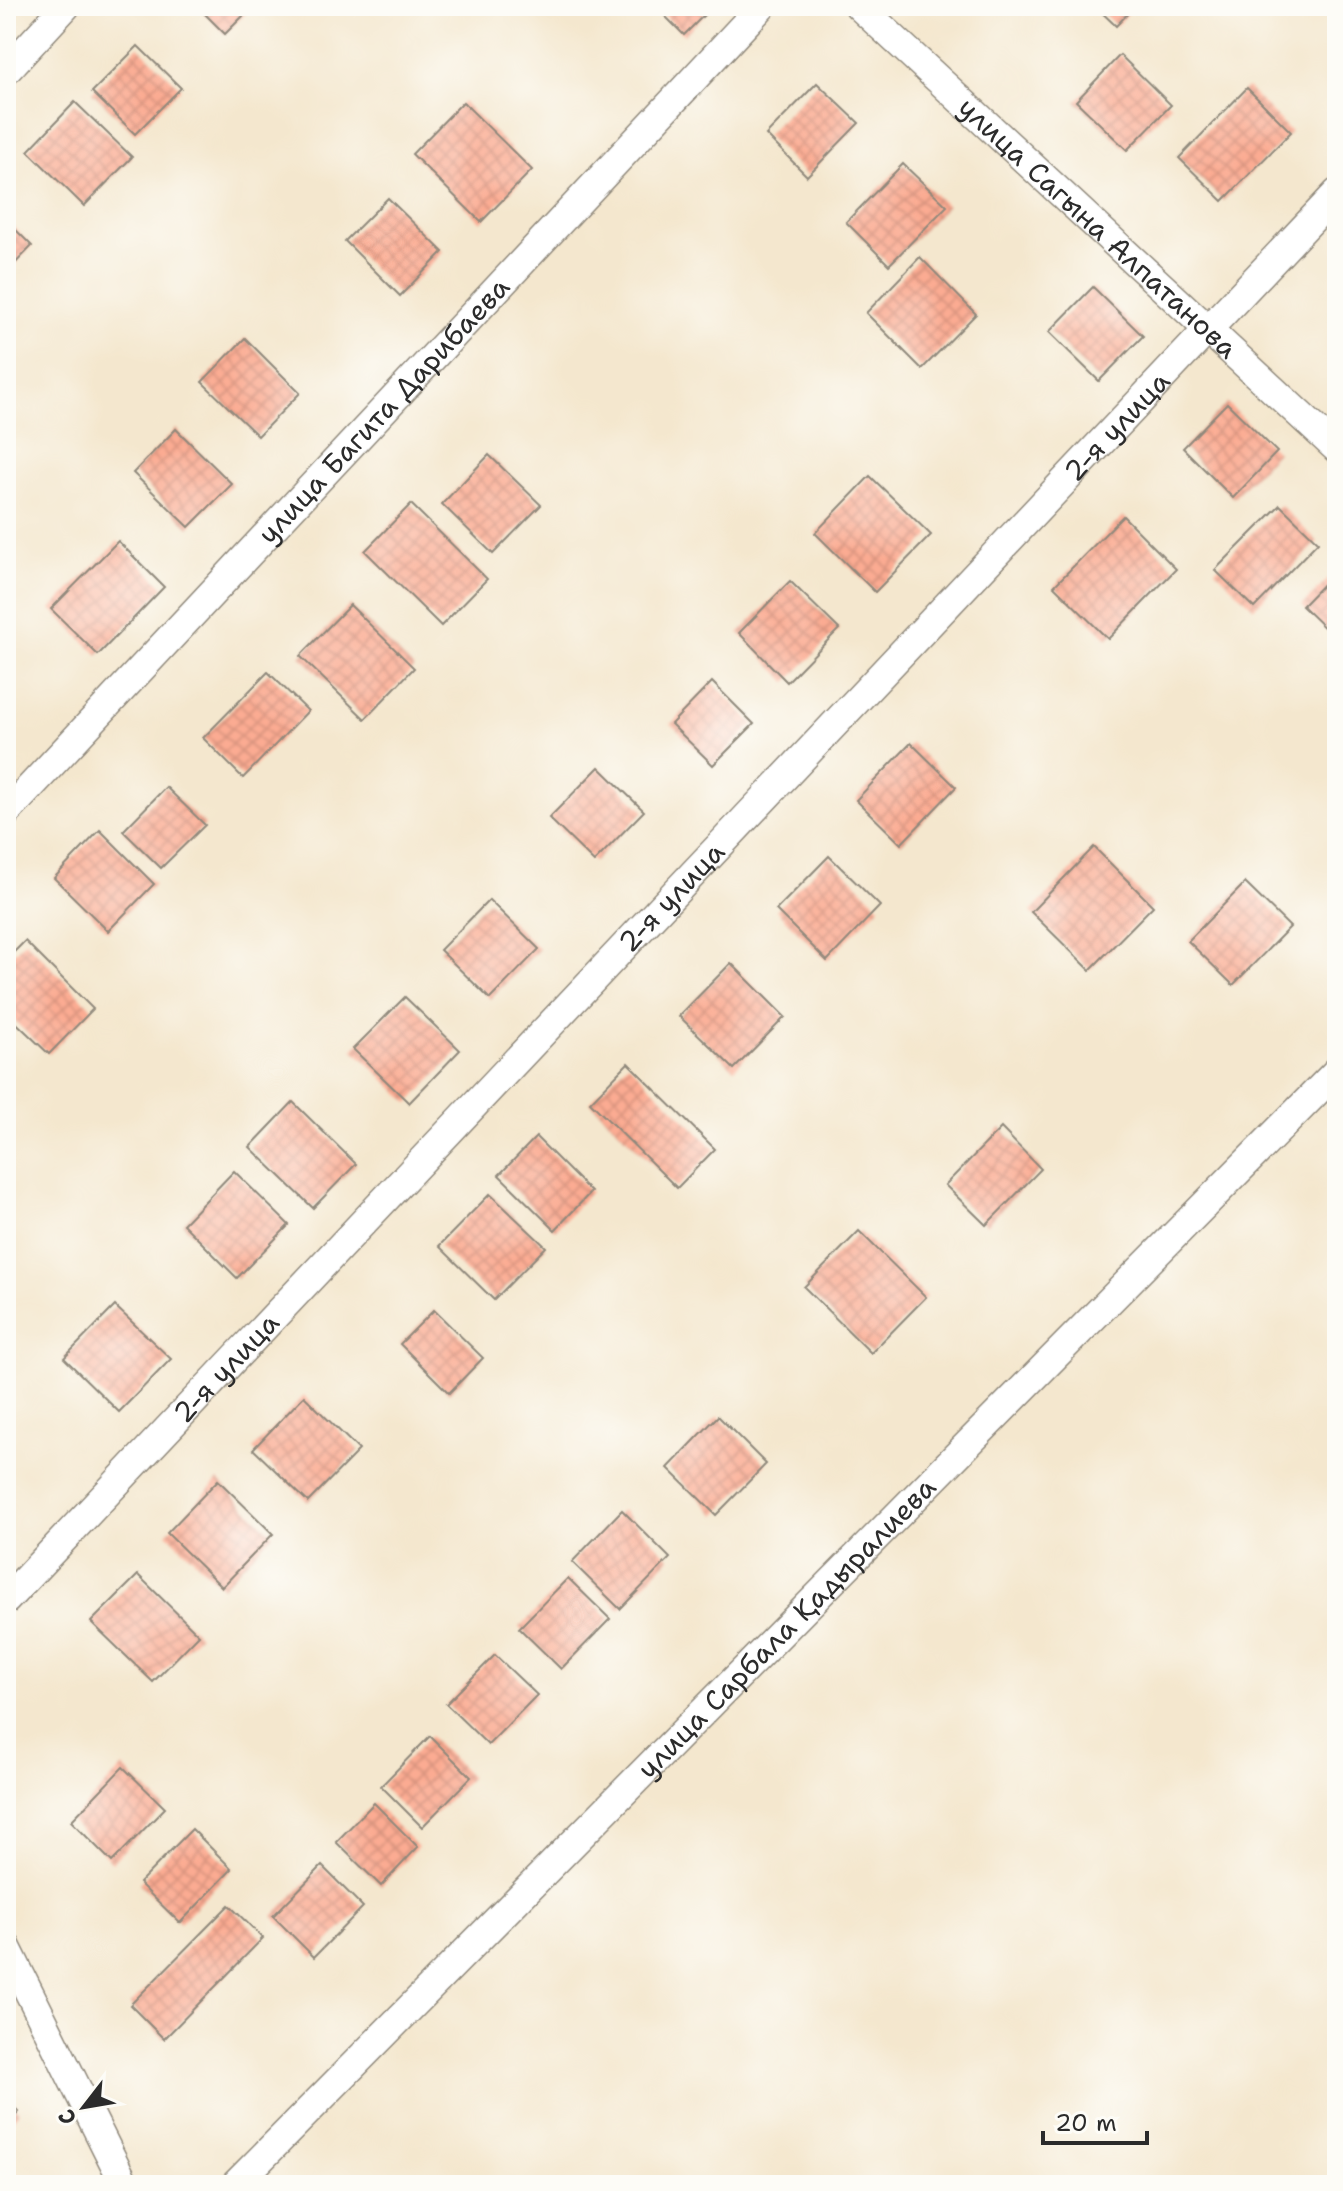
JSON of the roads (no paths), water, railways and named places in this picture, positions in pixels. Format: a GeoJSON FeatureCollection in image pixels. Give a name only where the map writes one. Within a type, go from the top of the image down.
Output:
{"type":"FeatureCollection","features":[{"type":"Feature","properties":{"kind":"street"},"geometry":{"type":"LineString","coordinates":[[6,71],[66,6]]}},
{"type":"Feature","properties":{"kind":"street","name":"улица Багита Дарибаева"},"geometry":{"type":"LineString","coordinates":[[6,813],[762,6]]}},
{"type":"Feature","properties":{"kind":"street","name":"улица Сагына Алпатанова"},"geometry":{"type":"LineString","coordinates":[[859,6],[1337,449]]}},
{"type":"Feature","properties":{"kind":"street","name":"2-я улица"},"geometry":{"type":"LineString","coordinates":[[6,1600],[1337,193]]}},
{"type":"Feature","properties":{"kind":"street","name":"улица Сарбала Қадыралиева"},"geometry":{"type":"LineString","coordinates":[[235,2185],[1337,1071]]}},
{"type":"Feature","properties":{"kind":"street"},"geometry":{"type":"LineString","coordinates":[[6,1946],[125,2185]]}}]}
